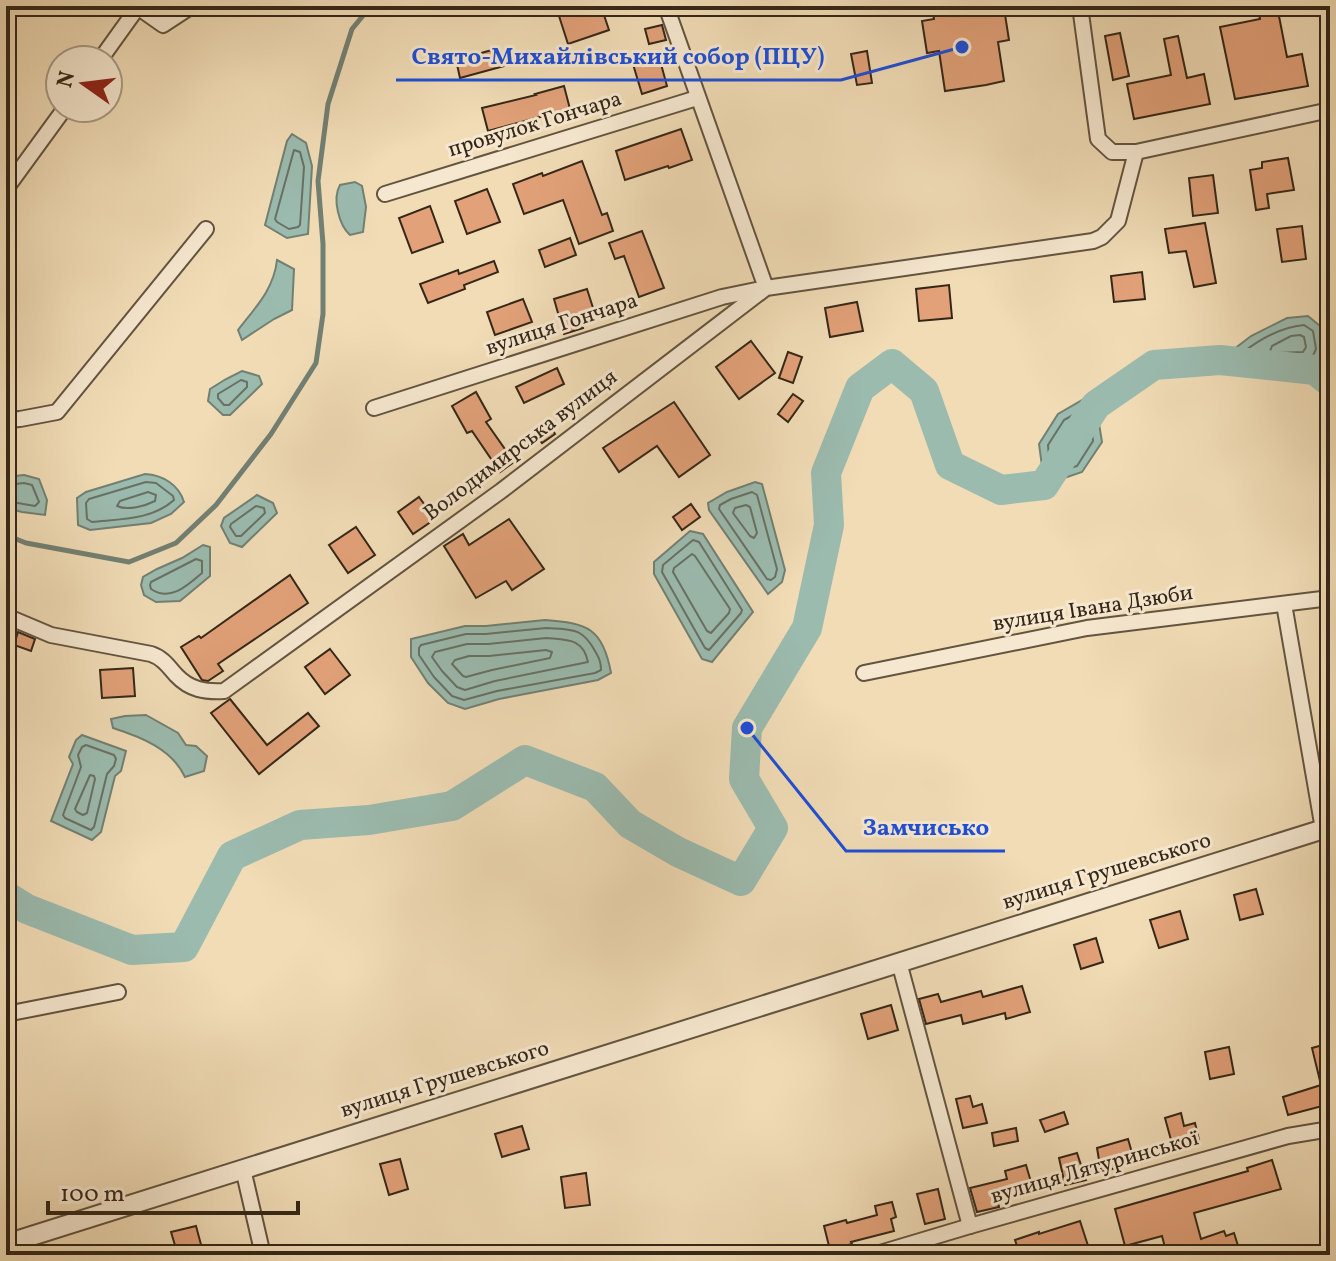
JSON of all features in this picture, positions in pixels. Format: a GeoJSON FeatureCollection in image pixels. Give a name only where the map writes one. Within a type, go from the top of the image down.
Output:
{"type":"FeatureCollection","features":[{"type":"Feature","properties":{"kind":"street"},"geometry":{"type":"LineString","coordinates":[[111,44],[137,7],[163,25],[192,6]]}},
{"type":"Feature","properties":{"kind":"street"},"geometry":{"type":"LineString","coordinates":[[666,6],[766,288]]}},
{"type":"Feature","properties":{"kind":"street"},"geometry":{"type":"LineString","coordinates":[[1080,6],[1098,139],[1112,152],[1136,152],[1330,110]]}},
{"type":"Feature","properties":{"kind":"street","name":"провулок Гончара"},"geometry":{"type":"LineString","coordinates":[[385,194],[697,98]]}},
{"type":"Feature","properties":{"kind":"street"},"geometry":{"type":"LineString","coordinates":[[6,189],[53,124]]}},
{"type":"Feature","properties":{"kind":"street","name":"Володимирська вулиця"},"geometry":{"type":"LineString","coordinates":[[6,616],[51,635],[160,657],[175,675],[194,689],[224,691],[501,491],[766,288],[1093,241],[1102,237],[1118,221],[1136,152]]}},
{"type":"Feature","properties":{"kind":"street"},"geometry":{"type":"LineString","coordinates":[[6,420],[57,412],[206,229]]}},
{"type":"Feature","properties":{"kind":"street","name":"вулиця Гончара"},"geometry":{"type":"LineString","coordinates":[[374,408],[722,297],[766,288]]}},
{"type":"Feature","properties":{"kind":"street","name":"вулиця Івана Дзюби"},"geometry":{"type":"LineString","coordinates":[[864,673],[1087,628],[1330,598]]}},
{"type":"Feature","properties":{"kind":"street"},"geometry":{"type":"LineString","coordinates":[[1284,604],[1326,828]]}},
{"type":"Feature","properties":{"kind":"street","name":"вулиця Грушевського"},"geometry":{"type":"LineString","coordinates":[[6,1244],[1326,828]]}},
{"type":"Feature","properties":{"kind":"street"},"geometry":{"type":"LineString","coordinates":[[899,962],[970,1226]]}},
{"type":"Feature","properties":{"kind":"street"},"geometry":{"type":"LineString","coordinates":[[6,1014],[118,992]]}},
{"type":"Feature","properties":{"kind":"street","name":"вулиця Лятуринської"},"geometry":{"type":"LineString","coordinates":[[873,1255],[1288,1136],[1330,1129]]}},
{"type":"Feature","properties":{"kind":"street"},"geometry":{"type":"LineString","coordinates":[[243,1169],[263,1255]]}},
{"type":"Feature","properties":{"kind":"water"},"geometry":{"type":"Polygon","coordinates":[[[292,134],[306,143],[312,166],[308,234],[287,238],[265,225],[287,141],[292,134]]]}},
{"type":"Feature","properties":{"kind":"water"},"geometry":{"type":"Polygon","coordinates":[[[355,182],[362,186],[366,207],[363,232],[350,235],[340,218],[337,197],[340,185],[355,182]]]}},
{"type":"Feature","properties":{"kind":"water"},"geometry":{"type":"Polygon","coordinates":[[[277,260],[294,269],[292,310],[242,340],[238,330],[268,289],[277,260]]]}},
{"type":"Feature","properties":{"kind":"water"},"geometry":{"type":"Polygon","coordinates":[[[1308,316],[1320,326],[1325,350],[1315,370],[1257,372],[1220,360],[1251,336],[1287,318],[1308,316]]]}},
{"type":"Feature","properties":{"kind":"water"},"geometry":{"type":"Polygon","coordinates":[[[242,371],[259,376],[262,384],[230,415],[223,415],[208,401],[210,389],[242,371]]]}},
{"type":"Feature","properties":{"kind":"water"},"geometry":{"type":"Polygon","coordinates":[[[1091,395],[1096,405],[1102,442],[1082,472],[1044,485],[1040,477],[1039,444],[1058,414],[1091,395]]]}},
{"type":"Feature","properties":{"kind":"water"},"geometry":{"type":"Polygon","coordinates":[[[145,474],[169,482],[184,502],[171,514],[151,523],[90,530],[78,525],[77,498],[86,492],[145,474]]]}},
{"type":"Feature","properties":{"kind":"water"},"geometry":{"type":"Polygon","coordinates":[[[24,475],[39,479],[47,500],[45,515],[6,508],[6,477],[24,475]]]}},
{"type":"Feature","properties":{"kind":"water"},"geometry":{"type":"Polygon","coordinates":[[[755,482],[762,484],[785,570],[782,582],[768,594],[709,510],[708,503],[755,482]]]}},
{"type":"Feature","properties":{"kind":"water"},"geometry":{"type":"Polygon","coordinates":[[[257,495],[273,503],[277,513],[242,547],[230,543],[221,526],[224,518],[257,495]]]}},
{"type":"Feature","properties":{"kind":"water"},"geometry":{"type":"Polygon","coordinates":[[[690,531],[703,534],[753,612],[712,662],[702,659],[654,574],[654,562],[690,531]]]}},
{"type":"Feature","properties":{"kind":"water"},"geometry":{"type":"Polygon","coordinates":[[[203,545],[210,547],[210,576],[180,601],[156,602],[144,595],[141,585],[143,577],[203,545]]]}},
{"type":"Feature","properties":{"kind":"water"},"geometry":{"type":"Polygon","coordinates":[[[545,620],[572,623],[591,631],[603,646],[611,673],[598,680],[499,699],[465,709],[448,703],[428,683],[411,657],[411,639],[465,626],[545,620]]]}},
{"type":"Feature","properties":{"kind":"water"},"geometry":{"type":"Polygon","coordinates":[[[146,715],[178,733],[186,745],[196,746],[207,756],[204,771],[185,777],[164,752],[145,740],[113,728],[111,719],[146,715]]]}},
{"type":"Feature","properties":{"kind":"water"},"geometry":{"type":"Polygon","coordinates":[[[82,735],[126,751],[121,771],[115,776],[101,832],[92,840],[51,821],[73,764],[69,757],[76,740],[82,735]]]}},
{"type":"Feature","properties":{"kind":"building"},"geometry":{"type":"Polygon","coordinates":[[[579,6],[601,6],[609,30],[568,44],[559,16],[580,10],[579,6]]]}},
{"type":"Feature","properties":{"kind":"building"},"geometry":{"type":"Polygon","coordinates":[[[932,6],[1004,8],[1009,40],[998,42],[1004,81],[945,91],[939,51],[927,53],[922,21],[934,19],[932,6]]]}},
{"type":"Feature","properties":{"kind":"building"},"geometry":{"type":"Polygon","coordinates":[[[1277,6],[1287,57],[1302,54],[1308,86],[1235,99],[1220,27],[1260,19],[1258,9],[1277,6]]]}},
{"type":"Feature","properties":{"kind":"building"},"geometry":{"type":"Polygon","coordinates":[[[662,25],[666,40],[649,44],[645,29],[662,25]]]}},
{"type":"Feature","properties":{"kind":"building"},"geometry":{"type":"Polygon","coordinates":[[[1120,33],[1129,76],[1113,80],[1105,36],[1120,33]]]}},
{"type":"Feature","properties":{"kind":"building"},"geometry":{"type":"Polygon","coordinates":[[[1178,36],[1187,78],[1204,74],[1210,104],[1134,119],[1127,84],[1171,75],[1164,39],[1178,36]]]}},
{"type":"Feature","properties":{"kind":"building"},"geometry":{"type":"Polygon","coordinates":[[[499,48],[504,66],[460,78],[456,60],[499,48]]]}},
{"type":"Feature","properties":{"kind":"building"},"geometry":{"type":"Polygon","coordinates":[[[867,51],[872,83],[857,85],[851,54],[867,51]]]}},
{"type":"Feature","properties":{"kind":"building"},"geometry":{"type":"Polygon","coordinates":[[[658,53],[667,86],[642,94],[632,61],[658,53]]]}},
{"type":"Feature","properties":{"kind":"building"},"geometry":{"type":"Polygon","coordinates":[[[564,86],[570,109],[488,131],[482,108],[564,86]]]}},
{"type":"Feature","properties":{"kind":"building"},"geometry":{"type":"Polygon","coordinates":[[[681,129],[692,160],[625,180],[616,151],[681,129]]]}},
{"type":"Feature","properties":{"kind":"building"},"geometry":{"type":"Polygon","coordinates":[[[1288,158],[1294,190],[1267,194],[1269,208],[1256,210],[1250,170],[1262,168],[1262,162],[1288,158]]]}},
{"type":"Feature","properties":{"kind":"building"},"geometry":{"type":"Polygon","coordinates":[[[582,161],[602,215],[607,213],[613,231],[579,244],[563,200],[524,214],[513,184],[582,161]]]}},
{"type":"Feature","properties":{"kind":"building"},"geometry":{"type":"Polygon","coordinates":[[[1213,175],[1218,213],[1193,216],[1189,178],[1213,175]]]}},
{"type":"Feature","properties":{"kind":"building"},"geometry":{"type":"Polygon","coordinates":[[[487,189],[500,222],[467,234],[455,201],[487,189]]]}},
{"type":"Feature","properties":{"kind":"building"},"geometry":{"type":"Polygon","coordinates":[[[430,206],[443,242],[412,253],[399,218],[430,206]]]}},
{"type":"Feature","properties":{"kind":"building"},"geometry":{"type":"Polygon","coordinates":[[[1205,223],[1216,283],[1194,287],[1186,251],[1169,253],[1165,229],[1205,223]]]}},
{"type":"Feature","properties":{"kind":"building"},"geometry":{"type":"Polygon","coordinates":[[[1302,226],[1306,259],[1282,262],[1277,229],[1302,226]]]}},
{"type":"Feature","properties":{"kind":"building"},"geometry":{"type":"Polygon","coordinates":[[[642,231],[664,288],[639,297],[624,256],[615,259],[609,243],[642,231]]]}},
{"type":"Feature","properties":{"kind":"building"},"geometry":{"type":"Polygon","coordinates":[[[570,238],[576,255],[545,267],[539,250],[570,238]]]}},
{"type":"Feature","properties":{"kind":"building"},"geometry":{"type":"Polygon","coordinates":[[[494,261],[498,272],[428,303],[420,284],[494,261]]]}},
{"type":"Feature","properties":{"kind":"building"},"geometry":{"type":"Polygon","coordinates":[[[1142,272],[1145,299],[1114,302],[1111,276],[1142,272]]]}},
{"type":"Feature","properties":{"kind":"building"},"geometry":{"type":"Polygon","coordinates":[[[949,285],[952,318],[919,321],[916,289],[949,285]]]}},
{"type":"Feature","properties":{"kind":"building"},"geometry":{"type":"Polygon","coordinates":[[[587,289],[594,311],[579,315],[583,328],[564,334],[554,299],[587,289]]]}},
{"type":"Feature","properties":{"kind":"building"},"geometry":{"type":"Polygon","coordinates":[[[523,299],[532,322],[495,335],[487,312],[523,299]]]}},
{"type":"Feature","properties":{"kind":"building"},"geometry":{"type":"Polygon","coordinates":[[[857,302],[863,331],[830,337],[825,308],[857,302]]]}},
{"type":"Feature","properties":{"kind":"building"},"geometry":{"type":"Polygon","coordinates":[[[751,341],[775,373],[739,399],[716,367],[751,341]]]}},
{"type":"Feature","properties":{"kind":"building"},"geometry":{"type":"Polygon","coordinates":[[[788,352],[802,357],[793,383],[779,378],[788,352]]]}},
{"type":"Feature","properties":{"kind":"building"},"geometry":{"type":"Polygon","coordinates":[[[557,368],[564,384],[524,403],[516,387],[557,368]]]}},
{"type":"Feature","properties":{"kind":"building"},"geometry":{"type":"Polygon","coordinates":[[[476,392],[491,419],[486,422],[514,462],[500,472],[472,431],[467,433],[452,406],[476,392]]]}},
{"type":"Feature","properties":{"kind":"building"},"geometry":{"type":"Polygon","coordinates":[[[793,394],[803,401],[788,422],[778,414],[793,394]]]}},
{"type":"Feature","properties":{"kind":"building"},"geometry":{"type":"Polygon","coordinates":[[[674,402],[710,455],[679,477],[657,446],[619,472],[603,448],[674,402]]]}},
{"type":"Feature","properties":{"kind":"building"},"geometry":{"type":"Polygon","coordinates":[[[547,421],[555,434],[542,443],[534,431],[547,421]]]}},
{"type":"Feature","properties":{"kind":"building"},"geometry":{"type":"Polygon","coordinates":[[[419,497],[435,519],[413,534],[398,512],[419,497]]]}},
{"type":"Feature","properties":{"kind":"building"},"geometry":{"type":"Polygon","coordinates":[[[691,504],[700,517],[682,530],[673,517],[691,504]]]}},
{"type":"Feature","properties":{"kind":"building"},"geometry":{"type":"Polygon","coordinates":[[[509,519],[544,569],[512,590],[506,581],[476,598],[444,546],[463,534],[469,545],[509,519]]]}},
{"type":"Feature","properties":{"kind":"building"},"geometry":{"type":"Polygon","coordinates":[[[356,527],[375,555],[348,573],[329,545],[356,527]]]}},
{"type":"Feature","properties":{"kind":"building"},"geometry":{"type":"Polygon","coordinates":[[[290,575],[308,603],[218,664],[223,671],[208,681],[202,680],[181,647],[199,636],[201,638],[290,575]]]}},
{"type":"Feature","properties":{"kind":"building"},"geometry":{"type":"Polygon","coordinates":[[[18,632],[35,639],[31,651],[14,645],[18,632]]]}},
{"type":"Feature","properties":{"kind":"building"},"geometry":{"type":"Polygon","coordinates":[[[330,649],[350,675],[325,694],[305,667],[330,649]]]}},
{"type":"Feature","properties":{"kind":"building"},"geometry":{"type":"Polygon","coordinates":[[[133,668],[135,696],[102,698],[100,670],[133,668]]]}},
{"type":"Feature","properties":{"kind":"building"},"geometry":{"type":"Polygon","coordinates":[[[230,699],[267,745],[308,713],[319,726],[259,774],[211,713],[230,699]]]}},
{"type":"Feature","properties":{"kind":"building"},"geometry":{"type":"Polygon","coordinates":[[[1256,889],[1263,914],[1240,920],[1234,895],[1256,889]]]}},
{"type":"Feature","properties":{"kind":"building"},"geometry":{"type":"Polygon","coordinates":[[[1180,911],[1188,939],[1159,948],[1150,920],[1180,911]]]}},
{"type":"Feature","properties":{"kind":"building"},"geometry":{"type":"Polygon","coordinates":[[[1096,938],[1103,962],[1081,969],[1074,945],[1096,938]]]}},
{"type":"Feature","properties":{"kind":"building"},"geometry":{"type":"Polygon","coordinates":[[[1022,986],[1030,1012],[1006,1019],[1005,1013],[963,1024],[961,1015],[926,1024],[919,999],[938,994],[941,1002],[981,991],[983,997],[1022,986]]]}},
{"type":"Feature","properties":{"kind":"building"},"geometry":{"type":"Polygon","coordinates":[[[891,1005],[898,1030],[868,1039],[861,1014],[891,1005]]]}},
{"type":"Feature","properties":{"kind":"building"},"geometry":{"type":"Polygon","coordinates":[[[1330,1043],[1330,1104],[1288,1115],[1283,1097],[1321,1085],[1312,1048],[1330,1043]]]}},
{"type":"Feature","properties":{"kind":"building"},"geometry":{"type":"Polygon","coordinates":[[[1229,1047],[1234,1074],[1210,1079],[1205,1052],[1229,1047]]]}},
{"type":"Feature","properties":{"kind":"building"},"geometry":{"type":"Polygon","coordinates":[[[970,1096],[973,1107],[982,1104],[987,1123],[963,1128],[956,1099],[970,1096]]]}},
{"type":"Feature","properties":{"kind":"building"},"geometry":{"type":"Polygon","coordinates":[[[1064,1112],[1068,1124],[1045,1132],[1040,1120],[1064,1112]]]}},
{"type":"Feature","properties":{"kind":"building"},"geometry":{"type":"Polygon","coordinates":[[[1181,1113],[1184,1126],[1195,1123],[1200,1144],[1174,1151],[1165,1118],[1181,1113]]]}},
{"type":"Feature","properties":{"kind":"building"},"geometry":{"type":"Polygon","coordinates":[[[522,1126],[529,1149],[502,1157],[495,1134],[522,1126]]]}},
{"type":"Feature","properties":{"kind":"building"},"geometry":{"type":"Polygon","coordinates":[[[1016,1128],[1018,1141],[994,1146],[992,1133],[1016,1128]]]}},
{"type":"Feature","properties":{"kind":"building"},"geometry":{"type":"Polygon","coordinates":[[[1128,1139],[1135,1163],[1101,1172],[1097,1148],[1128,1139]]]}},
{"type":"Feature","properties":{"kind":"building"},"geometry":{"type":"Polygon","coordinates":[[[1077,1153],[1086,1180],[1065,1185],[1059,1158],[1077,1153]]]}},
{"type":"Feature","properties":{"kind":"building"},"geometry":{"type":"Polygon","coordinates":[[[400,1159],[408,1189],[389,1195],[380,1164],[400,1159]]]}},
{"type":"Feature","properties":{"kind":"building"},"geometry":{"type":"Polygon","coordinates":[[[1272,1160],[1281,1189],[1194,1213],[1201,1239],[1224,1231],[1226,1236],[1234,1233],[1240,1252],[1219,1255],[1216,1248],[1191,1255],[1167,1255],[1162,1236],[1125,1246],[1115,1209],[1248,1171],[1247,1168],[1272,1160]]]}},
{"type":"Feature","properties":{"kind":"building"},"geometry":{"type":"Polygon","coordinates":[[[1026,1165],[1034,1192],[998,1202],[999,1207],[977,1212],[970,1188],[1007,1179],[1005,1171],[1026,1165]]]}},
{"type":"Feature","properties":{"kind":"building"},"geometry":{"type":"Polygon","coordinates":[[[586,1173],[590,1205],[565,1208],[561,1177],[586,1173]]]}},
{"type":"Feature","properties":{"kind":"building"},"geometry":{"type":"Polygon","coordinates":[[[938,1189],[945,1219],[925,1224],[917,1194],[938,1189]]]}},
{"type":"Feature","properties":{"kind":"building"},"geometry":{"type":"Polygon","coordinates":[[[892,1202],[896,1217],[891,1219],[894,1231],[830,1250],[824,1226],[877,1215],[875,1206],[892,1202]]]}},
{"type":"Feature","properties":{"kind":"building"},"geometry":{"type":"Polygon","coordinates":[[[1080,1221],[1091,1255],[1020,1255],[1015,1240],[1080,1221]]]}},
{"type":"Feature","properties":{"kind":"building"},"geometry":{"type":"Polygon","coordinates":[[[196,1226],[203,1252],[186,1255],[185,1250],[177,1252],[171,1232],[196,1226]]]}},
{"type":"Feature","properties":{"kind":"waterway"},"geometry":{"type":"LineString","coordinates":[[6,535],[26,543],[129,562],[176,543],[216,505],[271,434],[316,363],[323,314],[323,244],[318,181],[328,104],[352,29],[371,6]]}},
{"type":"Feature","properties":{"kind":"waterway"},"geometry":{"type":"LineString","coordinates":[[6,896],[27,909],[132,950],[184,947],[232,856],[300,825],[369,820],[452,806],[525,760],[595,787],[630,824],[678,852],[741,881],[773,828],[744,779],[747,728],[807,628],[829,525],[826,473],[860,388],[892,364],[924,391],[950,465],[1001,490],[1044,485],[1096,405],[1154,365],[1220,360],[1315,370],[1330,382]]}},
{"type":"Feature","properties":{"kind":"place","name":"Свято-Михайлівський собор (ПЦУ)"},"geometry":{"type":"Point","coordinates":[962,47]}},
{"type":"Feature","properties":{"kind":"place","name":"Замчисько"},"geometry":{"type":"Point","coordinates":[747,728]}}]}
